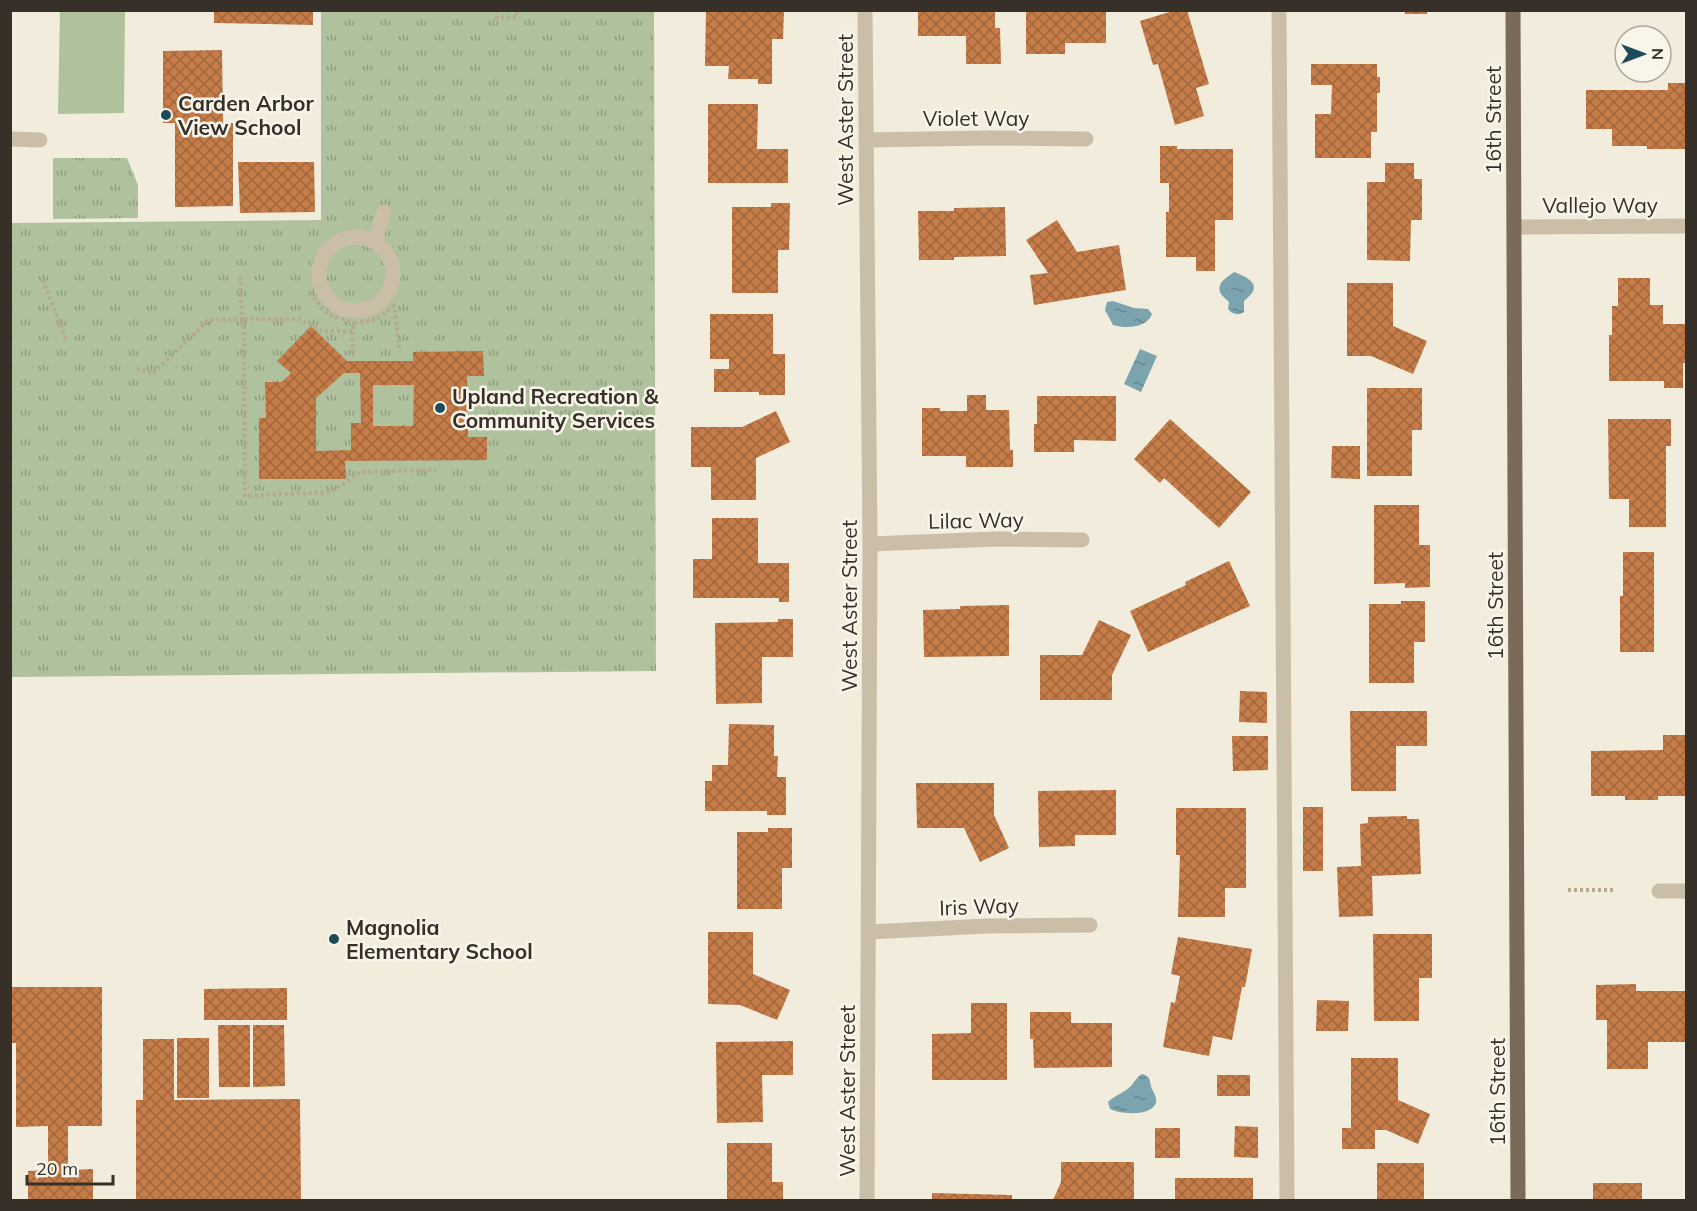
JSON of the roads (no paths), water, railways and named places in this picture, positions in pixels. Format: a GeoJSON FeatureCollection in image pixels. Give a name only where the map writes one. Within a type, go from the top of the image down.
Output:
{"type":"FeatureCollection","features":[{"type":"Feature","properties":{"kind":"main road","name":"16th Street"},"geometry":{"type":"LineString","coordinates":[[1513,10],[1518,1200]]}},
{"type":"Feature","properties":{"kind":"street","name":"West Aster Street"},"geometry":{"type":"LineString","coordinates":[[865,10],[870,544],[867,1200]]}},
{"type":"Feature","properties":{"kind":"street"},"geometry":{"type":"LineString","coordinates":[[1279,10],[1287,1200]]}},
{"type":"Feature","properties":{"kind":"street"},"geometry":{"type":"LineString","coordinates":[[10,139],[40,140]]}},
{"type":"Feature","properties":{"kind":"street","name":"Violet Way"},"geometry":{"type":"LineString","coordinates":[[866,140],[1086,139]]}},
{"type":"Feature","properties":{"kind":"street"},"geometry":{"type":"LineString","coordinates":[[375,242],[384,212]]}},
{"type":"Feature","properties":{"kind":"street","name":"Vallejo Way"},"geometry":{"type":"LineString","coordinates":[[1514,227],[1686,226]]}},
{"type":"Feature","properties":{"kind":"street"},"geometry":{"type":"LineString","coordinates":[[350,237],[362,237],[375,242],[391,261],[393,274],[386,296],[367,310],[344,310],[333,304],[320,286],[318,274],[327,250],[337,242],[350,237]]}},
{"type":"Feature","properties":{"kind":"street","name":"Lilac Way"},"geometry":{"type":"LineString","coordinates":[[870,544],[996,539],[1082,540]]}},
{"type":"Feature","properties":{"kind":"street"},"geometry":{"type":"LineString","coordinates":[[1659,891],[1686,891]]}},
{"type":"Feature","properties":{"kind":"street","name":"Iris Way"},"geometry":{"type":"LineString","coordinates":[[869,932],[987,926],[1090,925]]}},
{"type":"Feature","properties":{"kind":"water"},"geometry":{"type":"Polygon","coordinates":[[[1234,272],[1252,282],[1254,286],[1252,293],[1244,301],[1244,312],[1240,314],[1228,309],[1229,302],[1220,290],[1223,281],[1234,272]]]}},
{"type":"Feature","properties":{"kind":"water"},"geometry":{"type":"Polygon","coordinates":[[[1113,301],[1134,308],[1148,309],[1152,314],[1141,325],[1124,327],[1113,325],[1105,310],[1107,302],[1113,301]]]}},
{"type":"Feature","properties":{"kind":"water"},"geometry":{"type":"Polygon","coordinates":[[[1140,349],[1157,356],[1141,392],[1124,384],[1140,349]]]}},
{"type":"Feature","properties":{"kind":"water"},"geometry":{"type":"Polygon","coordinates":[[[1142,1074],[1149,1078],[1156,1097],[1153,1107],[1148,1111],[1134,1113],[1110,1109],[1108,1102],[1129,1088],[1142,1074]]]}},
{"type":"Feature","properties":{"kind":"place","name":"Carden Arbor View School"},"geometry":{"type":"Point","coordinates":[166,115]}},
{"type":"Feature","properties":{"kind":"place","name":"Upland Recreation & Community Services"},"geometry":{"type":"Point","coordinates":[440,408]}},
{"type":"Feature","properties":{"kind":"place","name":"Magnolia Elementary School"},"geometry":{"type":"Point","coordinates":[334,939]}}]}
